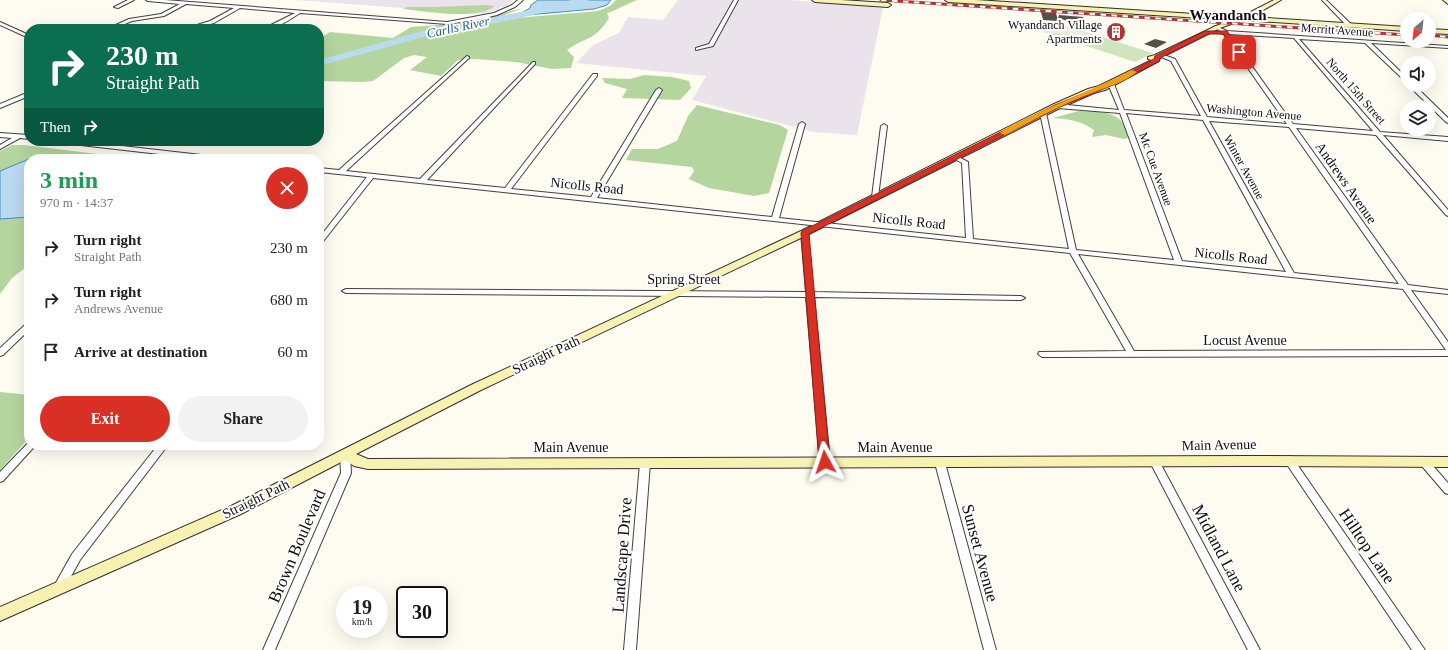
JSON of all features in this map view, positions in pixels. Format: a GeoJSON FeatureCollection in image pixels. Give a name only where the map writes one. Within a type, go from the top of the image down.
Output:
{"type":"FeatureCollection","features":[{"type":"Feature","properties":{"kind":"main road"},"geometry":{"type":"LineString","coordinates":[[815,0],[888,5]]}},
{"type":"Feature","properties":{"kind":"main road"},"geometry":{"type":"LineString","coordinates":[[948,0],[1023,2],[1237,19],[1400,29]]}},
{"type":"Feature","properties":{"kind":"main road","name":"Straight Path"},"geometry":{"type":"LineString","coordinates":[[1237,19],[1238,15],[1269,0]]}},
{"type":"Feature","properties":{"kind":"main road","name":"Straight Path"},"geometry":{"type":"LineString","coordinates":[[1091,91],[1094,86],[1150,58],[1159,56],[1237,19],[1249,16],[1278,0]]}},
{"type":"Feature","properties":{"kind":"main road"},"geometry":{"type":"LineString","coordinates":[[1436,31],[1448,32]]}},
{"type":"Feature","properties":{"kind":"main road","name":"Straight Path"},"geometry":{"type":"LineString","coordinates":[[0,614],[58,590],[236,510],[475,388],[804,233],[1057,106],[1111,84],[1157,60],[1159,56]]}},
{"type":"Feature","properties":{"kind":"main road","name":"Main Avenue"},"geometry":{"type":"LineString","coordinates":[[345,454],[359,462],[368,464],[825,462],[940,463],[1289,460],[1448,462]]}},
{"type":"Feature","properties":{"kind":"street"},"geometry":{"type":"LineString","coordinates":[[116,7],[132,0]]}},
{"type":"Feature","properties":{"kind":"street"},"geometry":{"type":"LineString","coordinates":[[148,0],[447,23],[488,15],[513,7],[521,0]]}},
{"type":"Feature","properties":{"kind":"street"},"geometry":{"type":"LineString","coordinates":[[698,49],[711,45],[736,0]]}},
{"type":"Feature","properties":{"kind":"street"},"geometry":{"type":"LineString","coordinates":[[1324,0],[1350,26]]}},
{"type":"Feature","properties":{"kind":"street"},"geometry":{"type":"LineString","coordinates":[[121,24],[131,20],[162,15],[186,3]]}},
{"type":"Feature","properties":{"kind":"street"},"geometry":{"type":"LineString","coordinates":[[205,24],[212,22],[240,7]]}},
{"type":"Feature","properties":{"kind":"street"},"geometry":{"type":"LineString","coordinates":[[278,24],[299,12]]}},
{"type":"Feature","properties":{"kind":"street"},"geometry":{"type":"LineString","coordinates":[[0,24],[24,35]]}},
{"type":"Feature","properties":{"kind":"street"},"geometry":{"type":"LineString","coordinates":[[1216,28],[1225,32]]}},
{"type":"Feature","properties":{"kind":"street","name":"Merritt Avenue"},"geometry":{"type":"LineString","coordinates":[[1207,32],[1448,47]]}},
{"type":"Feature","properties":{"kind":"street","name":"Andrews Avenue"},"geometry":{"type":"LineString","coordinates":[[1225,32],[1448,348]]}},
{"type":"Feature","properties":{"kind":"street","name":"North 15th Street"},"geometry":{"type":"LineString","coordinates":[[1295,37],[1448,214]]}},
{"type":"Feature","properties":{"kind":"street"},"geometry":{"type":"LineString","coordinates":[[1367,42],[1400,74]]}},
{"type":"Feature","properties":{"kind":"street"},"geometry":{"type":"LineString","coordinates":[[1441,47],[1448,53]]}},
{"type":"Feature","properties":{"kind":"street","name":"Winter Avenue"},"geometry":{"type":"LineString","coordinates":[[1159,56],[1173,60],[1291,276]]}},
{"type":"Feature","properties":{"kind":"street"},"geometry":{"type":"LineString","coordinates":[[340,173],[468,57]]}},
{"type":"Feature","properties":{"kind":"street"},"geometry":{"type":"LineString","coordinates":[[422,181],[533,63]]}},
{"type":"Feature","properties":{"kind":"street"},"geometry":{"type":"LineString","coordinates":[[506,190],[595,76]]}},
{"type":"Feature","properties":{"kind":"street","name":"Mc Cue Avenue"},"geometry":{"type":"LineString","coordinates":[[1111,84],[1179,263]]}},
{"type":"Feature","properties":{"kind":"street"},"geometry":{"type":"LineString","coordinates":[[593,200],[659,90]]}},
{"type":"Feature","properties":{"kind":"street"},"geometry":{"type":"LineString","coordinates":[[1418,92],[1448,121]]}},
{"type":"Feature","properties":{"kind":"street"},"geometry":{"type":"LineString","coordinates":[[0,106],[24,96]]}},
{"type":"Feature","properties":{"kind":"street","name":"Washington Avenue"},"geometry":{"type":"LineString","coordinates":[[1057,106],[1448,139]]}},
{"type":"Feature","properties":{"kind":"street"},"geometry":{"type":"LineString","coordinates":[[1043,113],[1073,252],[1132,354]]}},
{"type":"Feature","properties":{"kind":"street"},"geometry":{"type":"LineString","coordinates":[[775,219],[802,124]]}},
{"type":"Feature","properties":{"kind":"street"},"geometry":{"type":"LineString","coordinates":[[876,197],[884,126]]}},
{"type":"Feature","properties":{"kind":"street"},"geometry":{"type":"LineString","coordinates":[[0,135],[24,137]]}},
{"type":"Feature","properties":{"kind":"street"},"geometry":{"type":"LineString","coordinates":[[0,147],[19,136]]}},
{"type":"Feature","properties":{"kind":"street"},"geometry":{"type":"LineString","coordinates":[[110,146],[177,154]]}},
{"type":"Feature","properties":{"kind":"street"},"geometry":{"type":"LineString","coordinates":[[956,157],[965,162],[970,241]]}},
{"type":"Feature","properties":{"kind":"street","name":"Nicolls Road"},"geometry":{"type":"LineString","coordinates":[[324,171],[1448,292]]}},
{"type":"Feature","properties":{"kind":"street"},"geometry":{"type":"LineString","coordinates":[[324,237],[371,176]]}},
{"type":"Feature","properties":{"kind":"street"},"geometry":{"type":"LineString","coordinates":[[804,233],[811,294],[825,462]]}},
{"type":"Feature","properties":{"kind":"street","name":"Spring Street"},"geometry":{"type":"LineString","coordinates":[[346,291],[678,292],[1020,298]]}},
{"type":"Feature","properties":{"kind":"street"},"geometry":{"type":"LineString","coordinates":[[0,353],[24,331]]}},
{"type":"Feature","properties":{"kind":"street","name":"Locust Avenue"},"geometry":{"type":"LineString","coordinates":[[1042,354],[1448,353]]}},
{"type":"Feature","properties":{"kind":"street"},"geometry":{"type":"LineString","coordinates":[[0,478],[26,450]]}},
{"type":"Feature","properties":{"kind":"street"},"geometry":{"type":"LineString","coordinates":[[58,590],[76,557],[159,450]]}},
{"type":"Feature","properties":{"kind":"street","name":"Brown Boulevard"},"geometry":{"type":"LineString","coordinates":[[269,650],[346,473],[345,454]]}},
{"type":"Feature","properties":{"kind":"street","name":"Hilltop Lane"},"geometry":{"type":"LineString","coordinates":[[1289,460],[1419,650]]}},
{"type":"Feature","properties":{"kind":"street","name":"Midland Lane"},"geometry":{"type":"LineString","coordinates":[[1155,462],[1254,650]]}},
{"type":"Feature","properties":{"kind":"street"},"geometry":{"type":"LineString","coordinates":[[1424,462],[1448,490]]}},
{"type":"Feature","properties":{"kind":"street","name":"Landscape Drive"},"geometry":{"type":"LineString","coordinates":[[630,650],[645,463]]}},
{"type":"Feature","properties":{"kind":"street","name":"Sunset Avenue"},"geometry":{"type":"LineString","coordinates":[[940,463],[990,650]]}},
{"type":"Feature","properties":{"kind":"shaded area"},"geometry":{"type":"Polygon","coordinates":[[[296,0],[514,0],[508,5],[484,14],[296,0]]]}},
{"type":"Feature","properties":{"kind":"shaded area"},"geometry":{"type":"Polygon","coordinates":[[[678,0],[789,0],[883,7],[857,135],[813,132],[692,100],[706,76],[576,63],[593,45],[619,33],[628,17],[663,20],[678,0]]]}},
{"type":"Feature","properties":{"kind":"shaded area"},"geometry":{"type":"Polygon","coordinates":[[[1043,23],[1060,24],[1090,34],[1097,42],[1090,45],[1058,33],[1052,34],[1032,28],[1043,23]]]}},
{"type":"Feature","properties":{"kind":"green space"},"geometry":{"type":"Polygon","coordinates":[[[616,0],[638,0],[607,13],[609,18],[595,35],[567,50],[574,57],[571,68],[552,69],[516,62],[475,59],[458,60],[441,76],[410,70],[427,57],[414,55],[404,58],[373,81],[324,81],[324,36],[330,32],[393,38],[411,27],[464,23],[523,8],[499,17],[506,19],[598,11],[610,6],[616,0]]]}},
{"type":"Feature","properties":{"kind":"green space"},"geometry":{"type":"Polygon","coordinates":[[[495,6],[487,11],[464,14],[403,9],[407,7],[495,6]]]}},
{"type":"Feature","properties":{"kind":"green space"},"geometry":{"type":"Polygon","coordinates":[[[1043,23],[1060,24],[1153,53],[1135,62],[1032,28],[1043,23]]]}},
{"type":"Feature","properties":{"kind":"green space"},"geometry":{"type":"Polygon","coordinates":[[[644,75],[672,77],[689,81],[691,88],[680,100],[622,98],[627,89],[605,83],[602,78],[630,79],[644,75]]]}},
{"type":"Feature","properties":{"kind":"green space"},"geometry":{"type":"Polygon","coordinates":[[[697,105],[780,125],[788,130],[769,193],[754,196],[709,188],[689,179],[694,171],[692,167],[626,160],[632,149],[658,149],[677,141],[688,116],[697,105]]]}},
{"type":"Feature","properties":{"kind":"green space"},"geometry":{"type":"Polygon","coordinates":[[[1079,111],[1111,114],[1117,117],[1126,129],[1128,138],[1124,139],[1106,135],[1092,137],[1094,130],[1085,124],[1053,118],[1079,111]]]}},
{"type":"Feature","properties":{"kind":"green space"},"geometry":{"type":"Polygon","coordinates":[[[12,145],[24,145],[97,154],[24,154],[24,269],[12,278],[0,294],[0,151],[12,145]]]}},
{"type":"Feature","properties":{"kind":"green space"},"geometry":{"type":"Polygon","coordinates":[[[0,392],[24,394],[24,444],[0,470],[0,392]]]}},
{"type":"Feature","properties":{"kind":"water"},"geometry":{"type":"Polygon","coordinates":[[[538,0],[611,0],[607,5],[594,9],[516,16],[530,8],[531,5],[538,0]]]}},
{"type":"Feature","properties":{"kind":"water"},"geometry":{"type":"Polygon","coordinates":[[[24,161],[24,217],[0,219],[0,171],[24,161]]]}},
{"type":"Feature","properties":{"kind":"building"},"geometry":{"type":"Polygon","coordinates":[[[1041,12],[1056,13],[1058,21],[1043,20],[1041,12]]]}},
{"type":"Feature","properties":{"kind":"building"},"geometry":{"type":"Polygon","coordinates":[[[1059,15],[1083,17],[1086,27],[1058,18],[1059,15]]]}},
{"type":"Feature","properties":{"kind":"building"},"geometry":{"type":"Polygon","coordinates":[[[1155,39],[1167,42],[1156,48],[1144,44],[1155,39]]]}},
{"type":"Feature","properties":{"kind":"waterway","name":"Carlls River"},"geometry":{"type":"LineString","coordinates":[[324,62],[426,33],[516,16],[584,0]]}},
{"type":"Feature","properties":{"kind":"railway"},"geometry":{"type":"LineString","coordinates":[[881,0],[1400,35]]}},
{"type":"Feature","properties":{"kind":"railway"},"geometry":{"type":"LineString","coordinates":[[1436,36],[1448,37]]}},
{"type":"Feature","properties":{"kind":"slow traffic"},"geometry":{"type":"LineString","coordinates":[[1003,133],[1057,106],[1091,91],[1102,88],[1134,72]]}},
{"type":"Feature","properties":{"kind":"place","name":"Wyandanch Village Apartments"},"geometry":{"type":"Point","coordinates":[1116,32]}},
{"type":"Feature","properties":{"kind":"district","name":"Wyandanch"},"geometry":{"type":"Point","coordinates":[1228,15]}},
{"type":"Feature","properties":{"kind":"route"},"geometry":{"type":"LineString","coordinates":[[825,462],[811,294],[804,233],[1057,106],[1111,84],[1157,60],[1157,57],[1207,32],[1225,32],[1239,52]]}}]}
